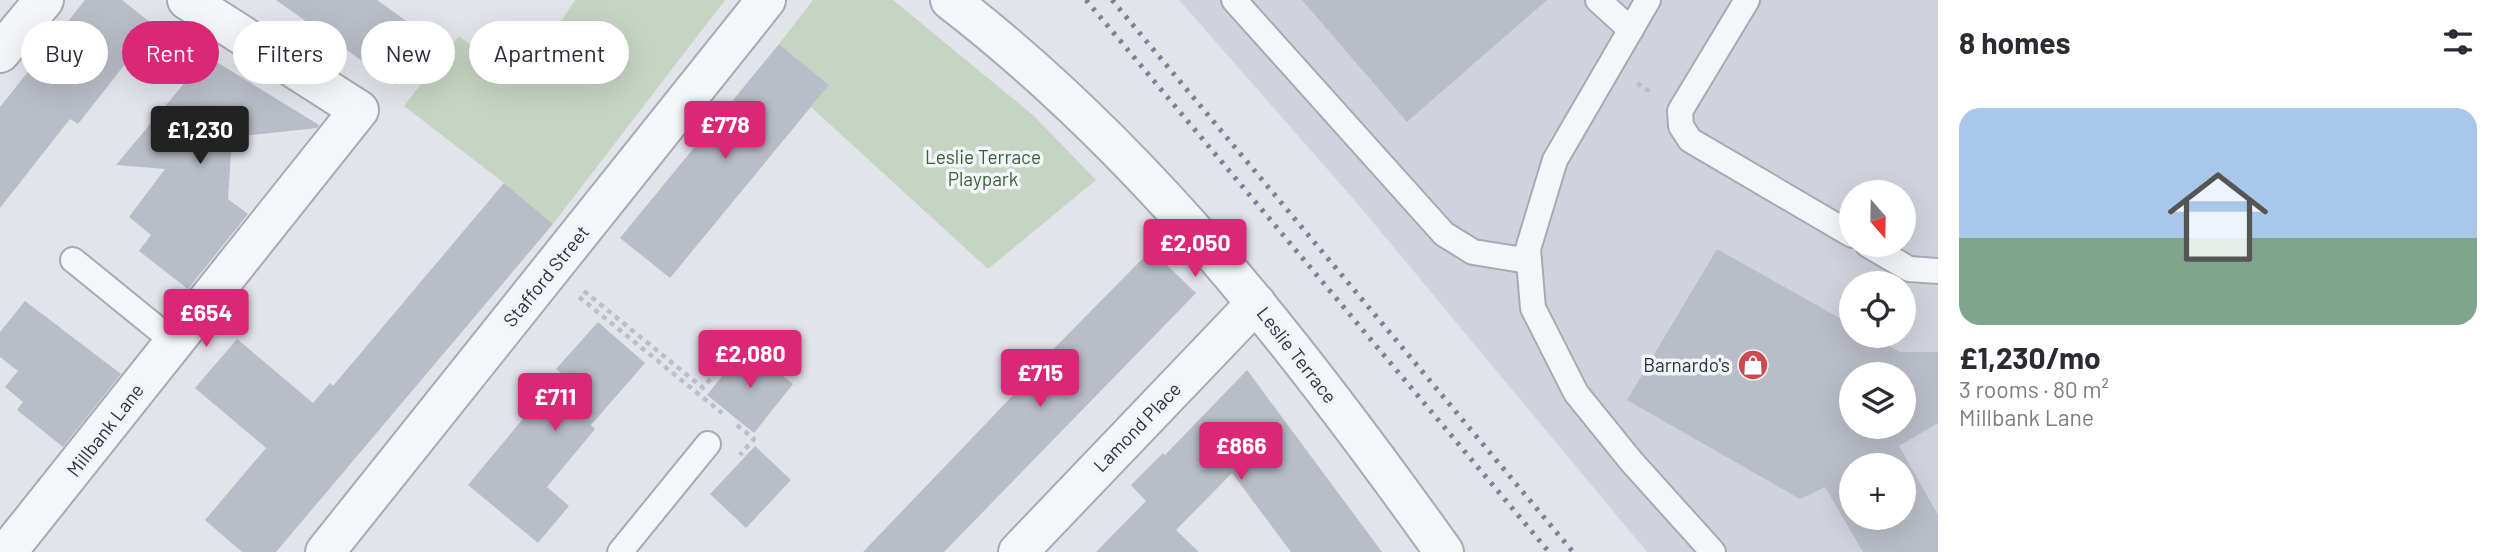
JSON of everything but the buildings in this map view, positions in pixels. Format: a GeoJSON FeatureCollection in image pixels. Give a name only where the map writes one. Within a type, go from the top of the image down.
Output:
{"type":"FeatureCollection","features":[{"type":"Feature","properties":{"kind":"street"},"geometry":{"type":"LineString","coordinates":[[0,53],[44,0]]}},
{"type":"Feature","properties":{"kind":"street","name":"Millbank Lane"},"geometry":{"type":"LineString","coordinates":[[8,552],[359,110],[187,0]]}},
{"type":"Feature","properties":{"kind":"street","name":"Stafford Street"},"geometry":{"type":"LineString","coordinates":[[325,552],[766,0]]}},
{"type":"Feature","properties":{"kind":"street","name":"Leslie Terrace"},"geometry":{"type":"LineString","coordinates":[[950,0],[1019,56],[1114,144],[1256,303],[1299,356],[1444,552]]}},
{"type":"Feature","properties":{"kind":"street","name":"Lamond Place"},"geometry":{"type":"LineString","coordinates":[[1018,552],[1256,303]]}},
{"type":"Feature","properties":{"kind":"lane"},"geometry":{"type":"LineString","coordinates":[[1234,0],[1444,234],[1473,252],[1529,261]]}},
{"type":"Feature","properties":{"kind":"lane"},"geometry":{"type":"LineString","coordinates":[[1598,0],[1631,30]]}},
{"type":"Feature","properties":{"kind":"lane"},"geometry":{"type":"LineString","coordinates":[[1648,0],[1555,160],[1528,249],[1533,308],[1576,393],[1631,461],[1713,552]]}},
{"type":"Feature","properties":{"kind":"lane"},"geometry":{"type":"LineString","coordinates":[[1747,0],[1680,111],[1681,126],[1690,140],[1839,227]]}},
{"type":"Feature","properties":{"kind":"lane"},"geometry":{"type":"LineString","coordinates":[[1888,257],[1909,269],[1938,271]]}},
{"type":"Feature","properties":{"kind":"lane"},"geometry":{"type":"LineString","coordinates":[[73,260],[174,342]]}},
{"type":"Feature","properties":{"kind":"lane"},"geometry":{"type":"LineString","coordinates":[[620,552],[708,444]]}},
{"type":"Feature","properties":{"kind":"path"},"geometry":{"type":"LineString","coordinates":[[551,269],[703,388],[719,368],[725,373]]}},
{"type":"Feature","properties":{"kind":"path"},"geometry":{"type":"LineString","coordinates":[[551,269],[754,439],[737,460]]}},
{"type":"Feature","properties":{"kind":"shaded area"},"geometry":{"type":"Polygon","coordinates":[[[1179,0],[1938,0],[1938,552],[1647,552],[1357,203],[1179,0]]]}},
{"type":"Feature","properties":{"kind":"green space"},"geometry":{"type":"Polygon","coordinates":[[[575,0],[725,0],[553,224],[404,106],[421,84],[455,84],[455,41],[459,36],[469,44],[469,84],[629,84],[629,21],[561,21],[575,0]]]}},
{"type":"Feature","properties":{"kind":"green space","name":"Leslie Terrace Playpark"},"geometry":{"type":"Polygon","coordinates":[[[813,0],[893,0],[1034,116],[1096,180],[988,269],[811,107],[829,85],[779,44],[813,0]]]}},
{"type":"Feature","properties":{"kind":"railway"},"geometry":{"type":"LineString","coordinates":[[1086,0],[1549,552]]}},
{"type":"Feature","properties":{"kind":"railway"},"geometry":{"type":"LineString","coordinates":[[1112,0],[1573,552]]}},
{"type":"Feature","properties":{"kind":"place","name":"Barnardo's"},"geometry":{"type":"Point","coordinates":[1753,365]}}]}
